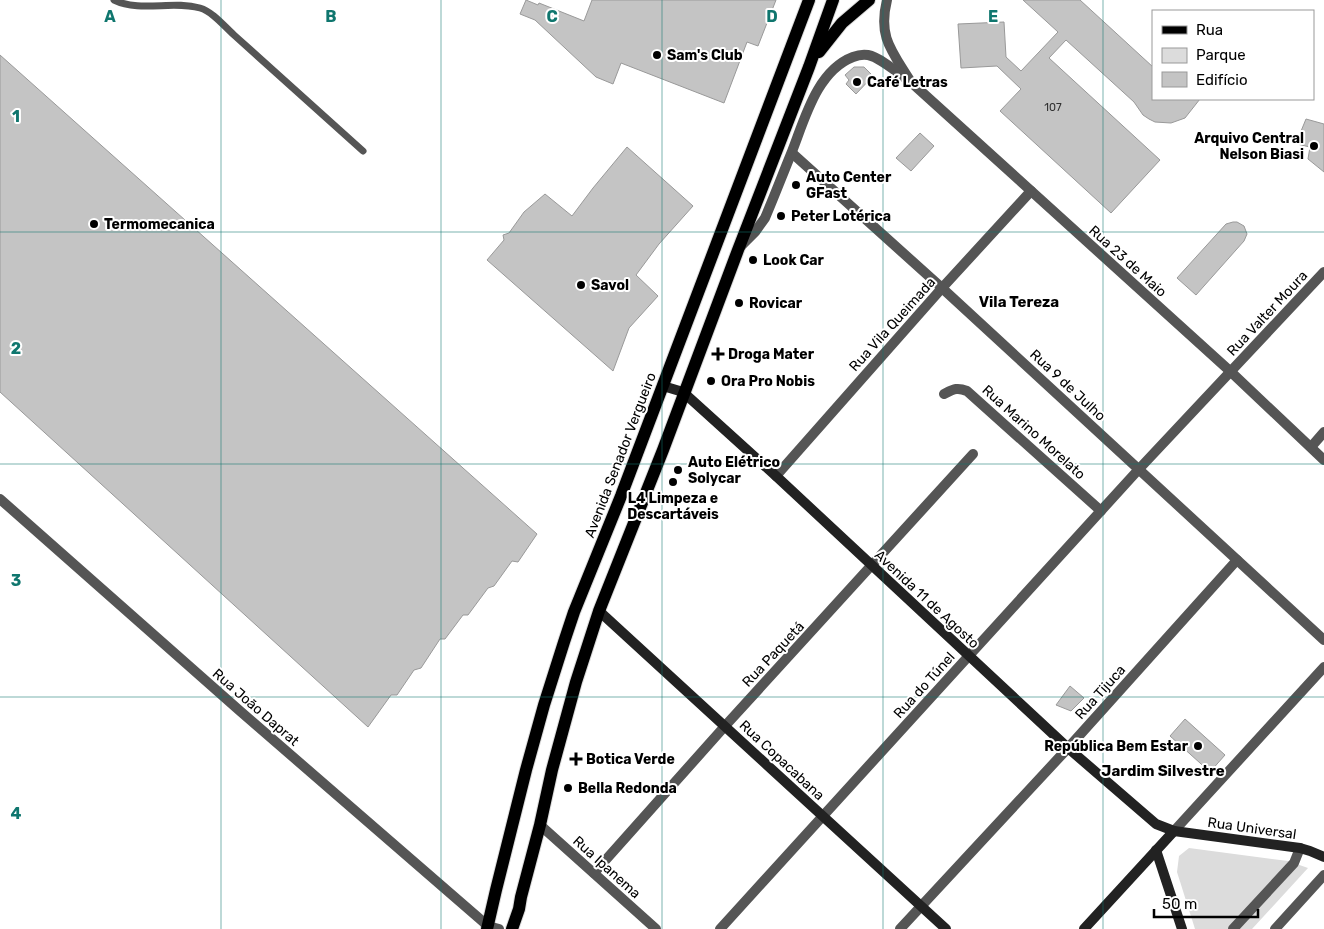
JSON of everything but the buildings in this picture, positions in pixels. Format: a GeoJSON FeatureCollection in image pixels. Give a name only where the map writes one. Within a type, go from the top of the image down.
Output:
{"type":"FeatureCollection","features":[{"type":"Feature","properties":{"kind":"main road","name":"Avenida Senador Vergueiro"},"geometry":{"type":"LineString","coordinates":[[492,928],[496,890],[526,770],[544,704],[574,612],[621,496],[810,0]]}},
{"type":"Feature","properties":{"kind":"main road"},"geometry":{"type":"LineString","coordinates":[[512,929],[519,910],[552,770],[576,682],[599,611],[663,450],[809,67],[832,0]]}},
{"type":"Feature","properties":{"kind":"main road"},"geometry":{"type":"LineString","coordinates":[[809,67],[822,46],[834,32],[870,0]]}},
{"type":"Feature","properties":{"kind":"street","name":"Rua 23 de Maio"},"geometry":{"type":"LineString","coordinates":[[887,0],[884,21],[886,39],[912,84]]}},
{"type":"Feature","properties":{"kind":"street","name":"Rua 23 de Maio"},"geometry":{"type":"LineString","coordinates":[[792,153],[808,110],[821,84],[829,74],[842,62],[858,55],[868,55],[875,58],[912,84],[1031,190],[1231,372],[1324,460]]}},
{"type":"Feature","properties":{"kind":"street"},"geometry":{"type":"LineString","coordinates":[[738,250],[765,218],[792,153]]}},
{"type":"Feature","properties":{"kind":"street","name":"Rua 9 de Julho"},"geometry":{"type":"LineString","coordinates":[[792,153],[942,288],[1324,640]]}},
{"type":"Feature","properties":{"kind":"street","name":"Rua Vila Queimada"},"geometry":{"type":"LineString","coordinates":[[776,476],[1031,190]]}},
{"type":"Feature","properties":{"kind":"street","name":"Rua Valter Moura"},"geometry":{"type":"LineString","coordinates":[[1231,372],[1324,272]]}},
{"type":"Feature","properties":{"kind":"street","name":"Rua do Túnel"},"geometry":{"type":"LineString","coordinates":[[720,929],[1139,469],[1231,372]]}},
{"type":"Feature","properties":{"kind":"street","name":"Avenida 11 de Agosto"},"geometry":{"type":"LineString","coordinates":[[663,386],[684,392],[1068,748],[1156,824],[1174,831]]}},
{"type":"Feature","properties":{"kind":"street","name":"Rua Marino Morelato"},"geometry":{"type":"LineString","coordinates":[[944,394],[954,388],[967,391],[1101,511]]}},
{"type":"Feature","properties":{"kind":"street"},"geometry":{"type":"LineString","coordinates":[[1311,447],[1324,432]]}},
{"type":"Feature","properties":{"kind":"street","name":"Rua Paquetá"},"geometry":{"type":"LineString","coordinates":[[594,873],[973,454]]}},
{"type":"Feature","properties":{"kind":"street","name":"Rua João Daprat"},"geometry":{"type":"LineString","coordinates":[[0,499],[240,711],[492,928]]}},
{"type":"Feature","properties":{"kind":"street","name":"Rua Tijuca"},"geometry":{"type":"LineString","coordinates":[[900,929],[1068,748],[1237,560]]}},
{"type":"Feature","properties":{"kind":"street","name":"Rua Copacabana"},"geometry":{"type":"LineString","coordinates":[[599,611],[946,929]]}},
{"type":"Feature","properties":{"kind":"street"},"geometry":{"type":"LineString","coordinates":[[1084,929],[1324,667]]}},
{"type":"Feature","properties":{"kind":"street","name":"Rua Ipanema"},"geometry":{"type":"LineString","coordinates":[[540,825],[656,929]]}},
{"type":"Feature","properties":{"kind":"street","name":"Rua Universal"},"geometry":{"type":"LineString","coordinates":[[1174,831],[1300,848],[1324,858]]}},
{"type":"Feature","properties":{"kind":"street"},"geometry":{"type":"LineString","coordinates":[[1233,929],[1294,863],[1300,848]]}},
{"type":"Feature","properties":{"kind":"street"},"geometry":{"type":"LineString","coordinates":[[1156,850],[1182,929]]}},
{"type":"Feature","properties":{"kind":"street"},"geometry":{"type":"LineString","coordinates":[[1275,929],[1324,875]]}},
{"type":"Feature","properties":{"kind":"lane"},"geometry":{"type":"LineString","coordinates":[[114,0],[124,5],[186,5],[202,9],[234,35],[363,151]]}},
{"type":"Feature","properties":{"kind":"green space"},"geometry":{"type":"Polygon","coordinates":[[[1189,848],[1288,861],[1308,868],[1252,929],[1195,929],[1177,872],[1179,856],[1189,848]]]}},
{"type":"Feature","properties":{"kind":"place","name":"Sam's Club"},"geometry":{"type":"Point","coordinates":[657,55]}},
{"type":"Feature","properties":{"kind":"place","name":"Café Letras"},"geometry":{"type":"Point","coordinates":[857,82]}},
{"type":"Feature","properties":{"kind":"place","name":"Arquivo Central Nelson Biasi"},"geometry":{"type":"Point","coordinates":[1314,146]}},
{"type":"Feature","properties":{"kind":"place","name":"Auto Center GFast"},"geometry":{"type":"Point","coordinates":[796,185]}},
{"type":"Feature","properties":{"kind":"place","name":"Peter Lotérica"},"geometry":{"type":"Point","coordinates":[781,216]}},
{"type":"Feature","properties":{"kind":"place","name":"Termomecanica"},"geometry":{"type":"Point","coordinates":[94,224]}},
{"type":"Feature","properties":{"kind":"place","name":"Look Car"},"geometry":{"type":"Point","coordinates":[753,260]}},
{"type":"Feature","properties":{"kind":"place","name":"Savol"},"geometry":{"type":"Point","coordinates":[581,285]}},
{"type":"Feature","properties":{"kind":"place","name":"Rovicar"},"geometry":{"type":"Point","coordinates":[739,303]}},
{"type":"Feature","properties":{"kind":"place","name":"Droga Mater"},"geometry":{"type":"Point","coordinates":[718,354]}},
{"type":"Feature","properties":{"kind":"place","name":"Ora Pro Nobis"},"geometry":{"type":"Point","coordinates":[711,381]}},
{"type":"Feature","properties":{"kind":"place","name":"Auto Elétrico Solycar"},"geometry":{"type":"Point","coordinates":[678,470]}},
{"type":"Feature","properties":{"kind":"place","name":"L4 Limpeza e Descartáveis"},"geometry":{"type":"Point","coordinates":[673,482]}},
{"type":"Feature","properties":{"kind":"place","name":"República Bem Estar"},"geometry":{"type":"Point","coordinates":[1198,746]}},
{"type":"Feature","properties":{"kind":"place","name":"Botica Verde"},"geometry":{"type":"Point","coordinates":[576,759]}},
{"type":"Feature","properties":{"kind":"place","name":"Bella Redonda"},"geometry":{"type":"Point","coordinates":[568,788]}},
{"type":"Feature","properties":{"kind":"district","name":"Vila Tereza"},"geometry":{"type":"Point","coordinates":[1019,302]}},
{"type":"Feature","properties":{"kind":"district","name":"Jardim Silvestre"},"geometry":{"type":"Point","coordinates":[1163,771]}}]}
